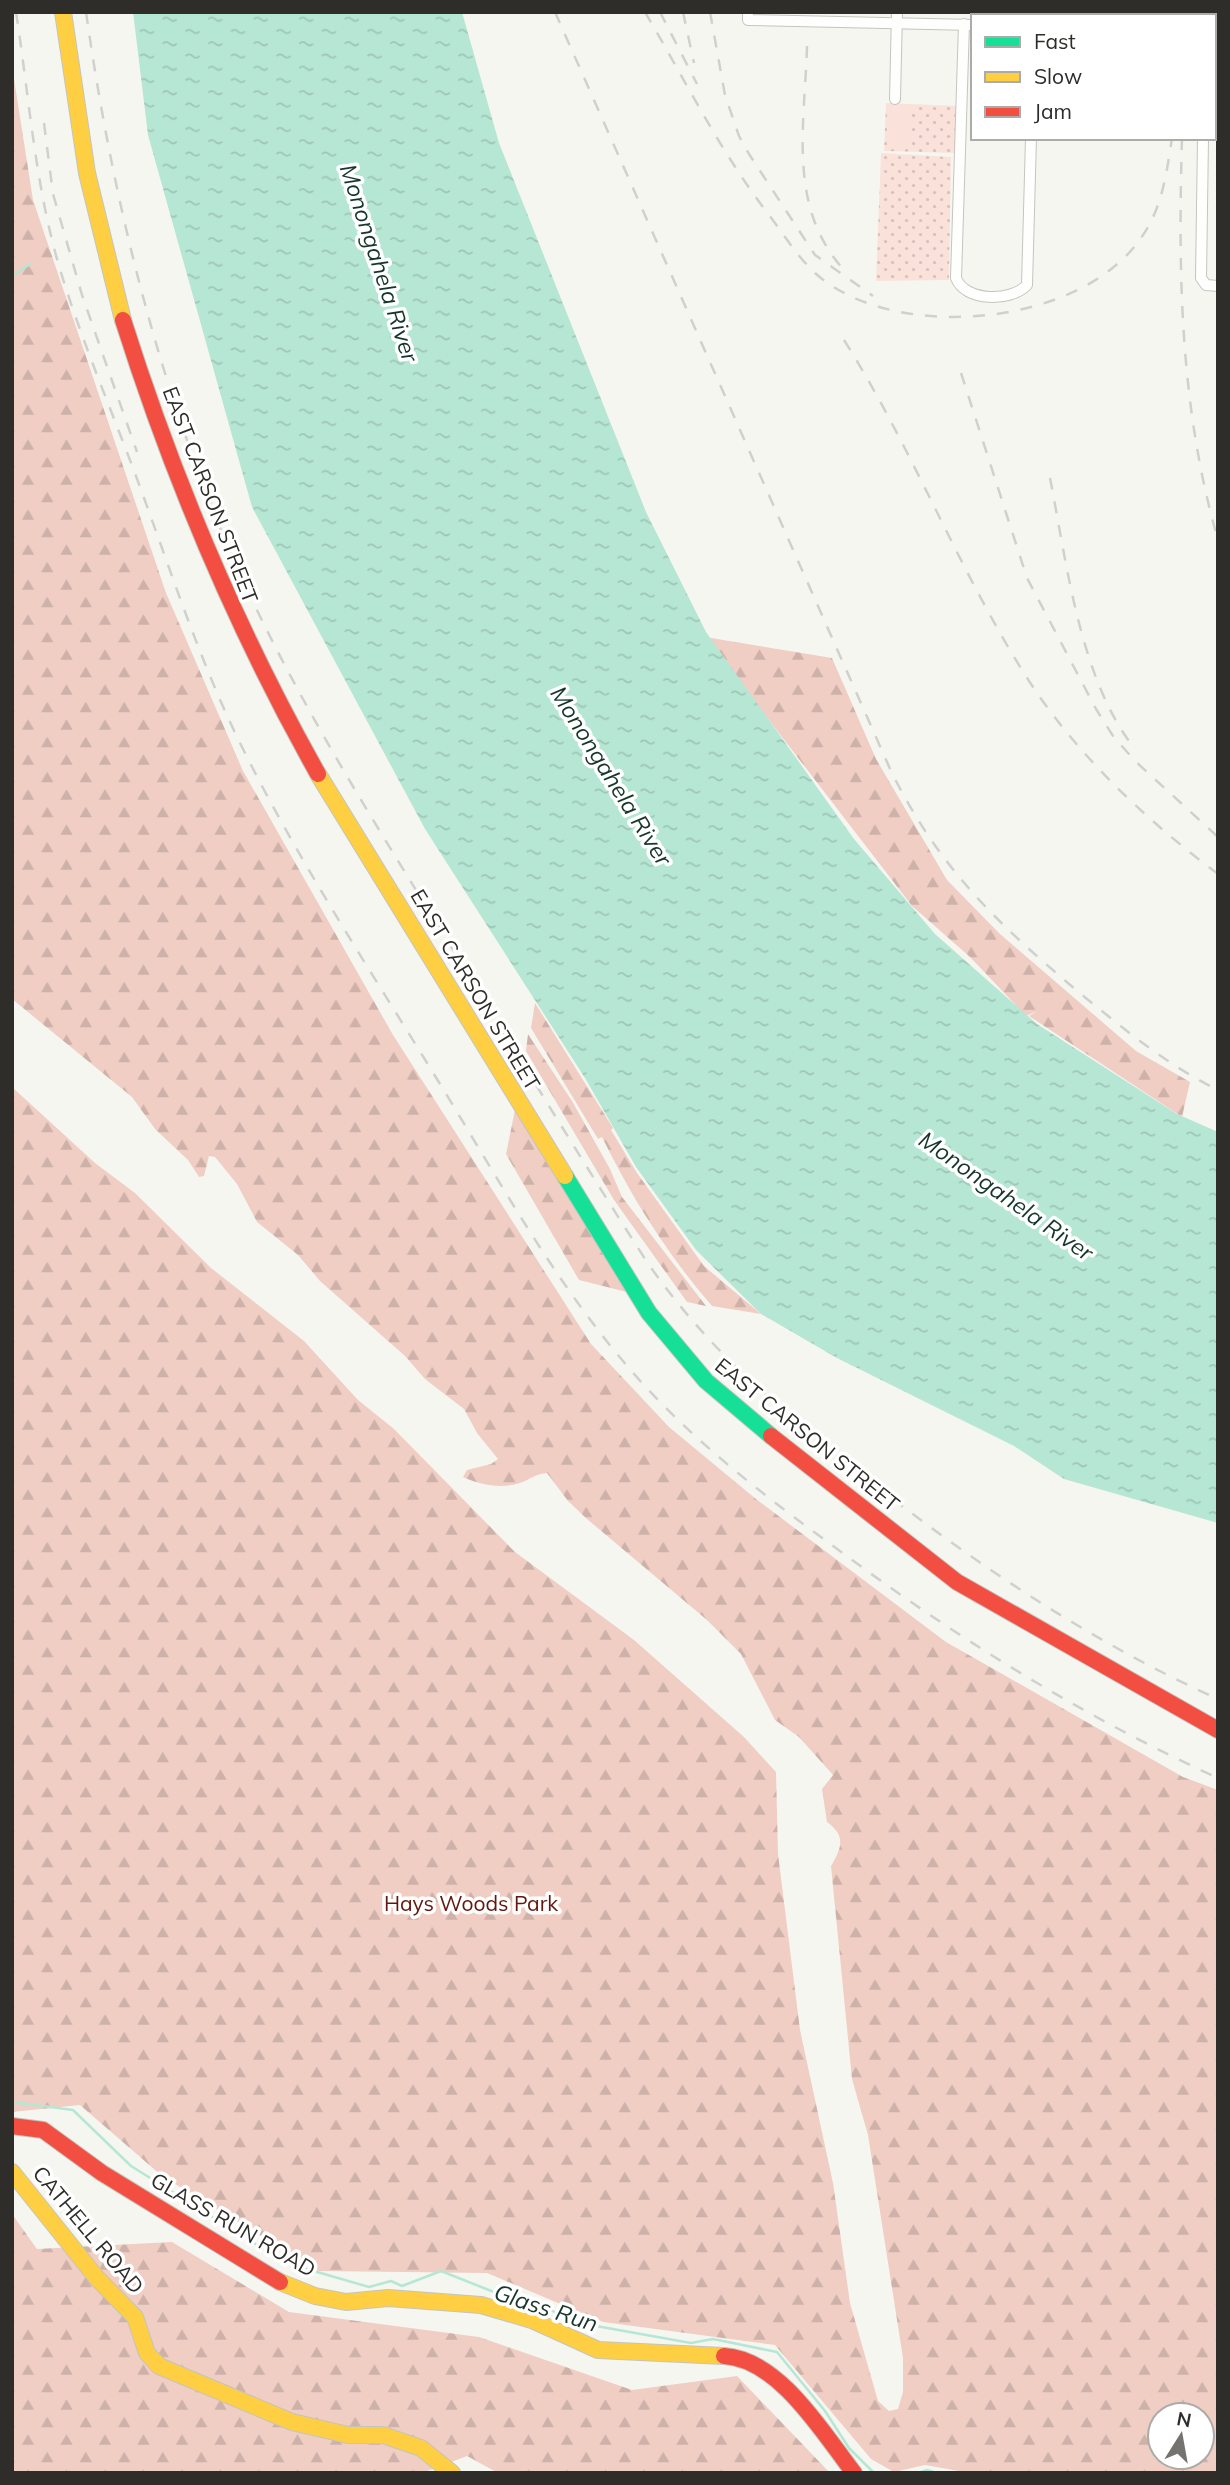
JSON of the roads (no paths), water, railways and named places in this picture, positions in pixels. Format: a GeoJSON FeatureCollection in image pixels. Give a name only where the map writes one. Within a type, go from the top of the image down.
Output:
{"type":"FeatureCollection","features":[{"type":"Feature","properties":{"kind":"main road","name":"EAST CARSON STREET"},"geometry":{"type":"LineString","coordinates":[[63,12],[83,152],[108,271],[174,470],[230,607],[272,692],[322,781],[649,1313],[706,1381],[769,1435],[957,1582],[1218,1730]]}},
{"type":"Feature","properties":{"kind":"main road","name":"GLASS RUN ROAD"},"geometry":{"type":"LineString","coordinates":[[12,2126],[43,2130],[102,2173],[284,2284],[315,2296],[346,2302],[388,2298],[481,2305],[532,2320],[598,2350],[737,2357],[775,2378],[799,2402],[854,2473]]}},
{"type":"Feature","properties":{"kind":"main road","name":"CATHELL ROAD"},"geometry":{"type":"LineString","coordinates":[[12,2172],[96,2277],[135,2317],[147,2353],[159,2366],[292,2422],[348,2435],[383,2435],[421,2448],[452,2473]]}},
{"type":"Feature","properties":{"kind":"street"},"geometry":{"type":"LineString","coordinates":[[748,16],[897,17],[968,24],[956,278],[958,285],[973,295],[1009,295],[1027,285],[1031,140]]}},
{"type":"Feature","properties":{"kind":"street"},"geometry":{"type":"LineString","coordinates":[[895,99],[897,17]]}},
{"type":"Feature","properties":{"kind":"street"},"geometry":{"type":"LineString","coordinates":[[1203,140],[1203,283],[1218,286]]}},
{"type":"Feature","properties":{"kind":"water","name":"Monongahela River"},"geometry":{"type":"Polygon","coordinates":[[[133,12],[462,12],[499,143],[646,512],[706,632],[854,839],[935,934],[1037,1024],[1177,1114],[1218,1132],[1218,1523],[1064,1479],[1014,1446],[837,1358],[761,1314],[696,1250],[636,1167],[585,1078],[425,829],[252,507],[148,135],[133,12]]]}},
{"type":"Feature","properties":{"kind":"waterway"},"geometry":{"type":"LineString","coordinates":[[12,276],[30,264]]}},
{"type":"Feature","properties":{"kind":"waterway","name":"Glass Run"},"geometry":{"type":"LineString","coordinates":[[12,2102],[73,2110],[131,2166],[286,2263],[369,2287],[391,2281],[402,2286],[441,2271],[509,2298],[537,2301],[559,2315],[585,2324],[691,2343],[713,2339],[777,2352],[825,2411],[849,2448],[874,2473]]}},
{"type":"Feature","properties":{"kind":"waterway","name":"Glass Run"},"geometry":{"type":"LineString","coordinates":[[918,2473],[927,2470],[937,2473]]}},
{"type":"Feature","properties":{"kind":"railway"},"geometry":{"type":"LineString","coordinates":[[16,12],[38,172],[59,266],[87,349],[216,691],[247,757],[316,882],[542,1251],[599,1331],[630,1369],[684,1426],[750,1483],[888,1586],[1025,1676],[1120,1730],[1218,1778]]}},
{"type":"Feature","properties":{"kind":"railway"},"geometry":{"type":"LineString","coordinates":[[86,12],[123,215],[157,348],[201,478],[249,594],[328,744],[570,1141],[647,1262],[672,1296],[727,1358],[787,1414],[885,1493],[1045,1606],[1130,1655],[1218,1699]]}},
{"type":"Feature","properties":{"kind":"railway"},"geometry":{"type":"LineString","coordinates":[[555,12],[891,771],[910,807],[953,869],[1028,948],[1087,999],[1166,1060],[1218,1090]]}},
{"type":"Feature","properties":{"kind":"railway"},"geometry":{"type":"LineString","coordinates":[[645,12],[735,167],[802,260],[815,273],[849,295],[890,310],[935,316],[982,316],[1029,308],[1072,293],[1109,271],[1138,242],[1153,218],[1162,193],[1172,140]]}},
{"type":"Feature","properties":{"kind":"railway"},"geometry":{"type":"LineString","coordinates":[[660,12],[697,84]]}},
{"type":"Feature","properties":{"kind":"railway"},"geometry":{"type":"LineString","coordinates":[[683,12],[694,63]]}},
{"type":"Feature","properties":{"kind":"railway"},"geometry":{"type":"LineString","coordinates":[[710,12],[725,95],[739,136],[749,154],[815,255],[873,296]]}},
{"type":"Feature","properties":{"kind":"railway"},"geometry":{"type":"LineString","coordinates":[[807,46],[803,136],[807,194],[815,222],[828,248],[847,273]]}},
{"type":"Feature","properties":{"kind":"railway"},"geometry":{"type":"LineString","coordinates":[[44,123],[53,194],[82,295],[137,452]]}},
{"type":"Feature","properties":{"kind":"railway"},"geometry":{"type":"LineString","coordinates":[[1182,140],[1184,340],[1196,441],[1218,540]]}},
{"type":"Feature","properties":{"kind":"railway"},"geometry":{"type":"LineString","coordinates":[[844,340],[892,424],[980,597],[1048,709],[1091,761],[1139,809],[1218,874]]}},
{"type":"Feature","properties":{"kind":"railway"},"geometry":{"type":"LineString","coordinates":[[961,373],[1027,578],[1096,709],[1113,736],[1135,761],[1218,837]]}},
{"type":"Feature","properties":{"kind":"railway"},"geometry":{"type":"LineString","coordinates":[[1050,478],[1069,579],[1086,649],[1112,713],[1129,741]]}},
{"type":"Feature","properties":{"kind":"park label","name":"Hays Woods Park"},"geometry":{"type":"Point","coordinates":[471,1904]}}]}
